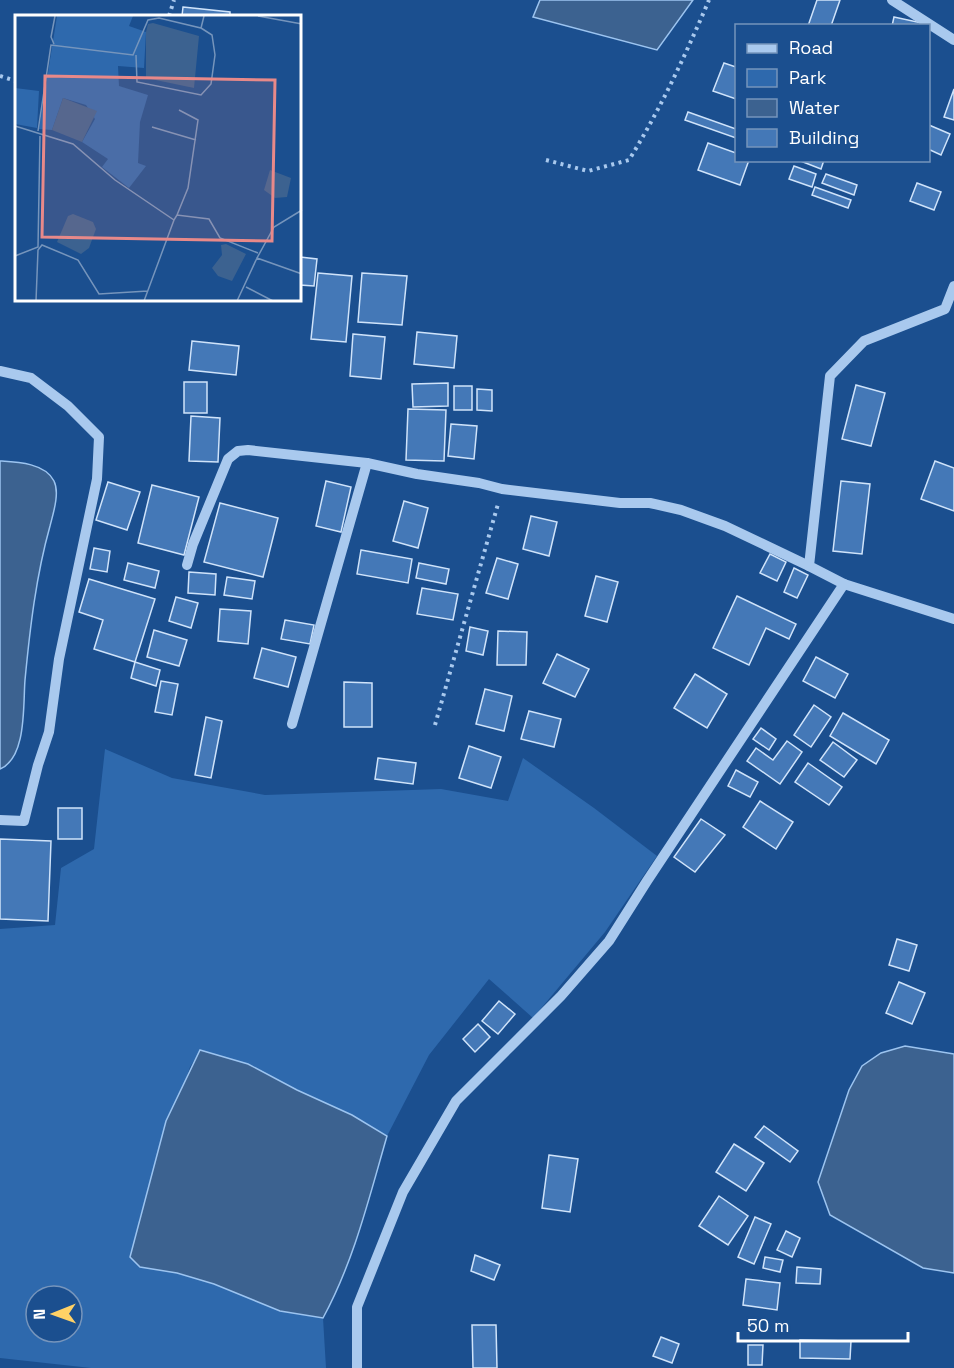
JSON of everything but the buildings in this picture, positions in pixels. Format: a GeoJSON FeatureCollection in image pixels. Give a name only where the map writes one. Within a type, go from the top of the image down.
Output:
{"type":"FeatureCollection","features":[{"type":"Feature","properties":{"kind":"street"},"geometry":{"type":"LineString","coordinates":[[892,0],[929,24]]}},
{"type":"Feature","properties":{"kind":"street"},"geometry":{"type":"LineString","coordinates":[[930,25],[954,40]]}},
{"type":"Feature","properties":{"kind":"street"},"geometry":{"type":"LineString","coordinates":[[809,566],[830,376],[864,341],[945,309],[954,286]]}},
{"type":"Feature","properties":{"kind":"street"},"geometry":{"type":"LineString","coordinates":[[0,370],[31,378],[68,406],[99,436],[97,479],[59,659],[49,732],[24,820],[0,820]]}},
{"type":"Feature","properties":{"kind":"street"},"geometry":{"type":"LineString","coordinates":[[187,565],[193,544],[228,459],[238,451],[248,450],[367,463],[502,489],[620,503],[650,503],[681,510],[725,526],[843,584],[954,619]]}},
{"type":"Feature","properties":{"kind":"street"},"geometry":{"type":"LineString","coordinates":[[292,724],[367,463]]}},
{"type":"Feature","properties":{"kind":"street"},"geometry":{"type":"LineString","coordinates":[[357,1368],[357,1307],[403,1191],[456,1101],[561,996],[609,941],[646,881],[843,584]]}},
{"type":"Feature","properties":{"kind":"path"},"geometry":{"type":"LineString","coordinates":[[169,15],[174,0]]}},
{"type":"Feature","properties":{"kind":"path"},"geometry":{"type":"LineString","coordinates":[[546,160],[588,171],[629,160],[657,114],[709,0]]}},
{"type":"Feature","properties":{"kind":"path"},"geometry":{"type":"LineString","coordinates":[[0,76],[15,81]]}},
{"type":"Feature","properties":{"kind":"path"},"geometry":{"type":"LineString","coordinates":[[435,725],[502,489]]}},
{"type":"Feature","properties":{"kind":"green space"},"geometry":{"type":"Polygon","coordinates":[[[105,749],[172,778],[265,795],[441,789],[508,801],[523,758],[657,856],[605,932],[533,1018],[489,979],[429,1055],[387,1136],[352,1115],[248,1064],[200,1051],[190,1067],[139,1220],[140,1267],[177,1273],[214,1284],[280,1311],[323,1318],[326,1368],[91,1368],[0,1358],[0,929],[55,925],[61,868],[94,849],[105,749]]]}},
{"type":"Feature","properties":{"kind":"water"},"geometry":{"type":"Polygon","coordinates":[[[540,0],[693,0],[657,50],[533,17],[540,0]]]}},
{"type":"Feature","properties":{"kind":"water"},"geometry":{"type":"Polygon","coordinates":[[[0,461],[30,465],[44,470],[54,481],[56,497],[34,602],[22,729],[15,754],[9,763],[0,769],[0,461]]]}},
{"type":"Feature","properties":{"kind":"water"},"geometry":{"type":"Polygon","coordinates":[[[905,1046],[954,1054],[954,1273],[923,1268],[830,1215],[818,1182],[849,1090],[862,1066],[881,1053],[905,1046]]]}},
{"type":"Feature","properties":{"kind":"water"},"geometry":{"type":"Polygon","coordinates":[[[200,1050],[248,1064],[352,1115],[387,1136],[352,1252],[323,1318],[280,1311],[214,1284],[177,1273],[140,1267],[130,1257],[166,1121],[200,1050]]]}}]}
